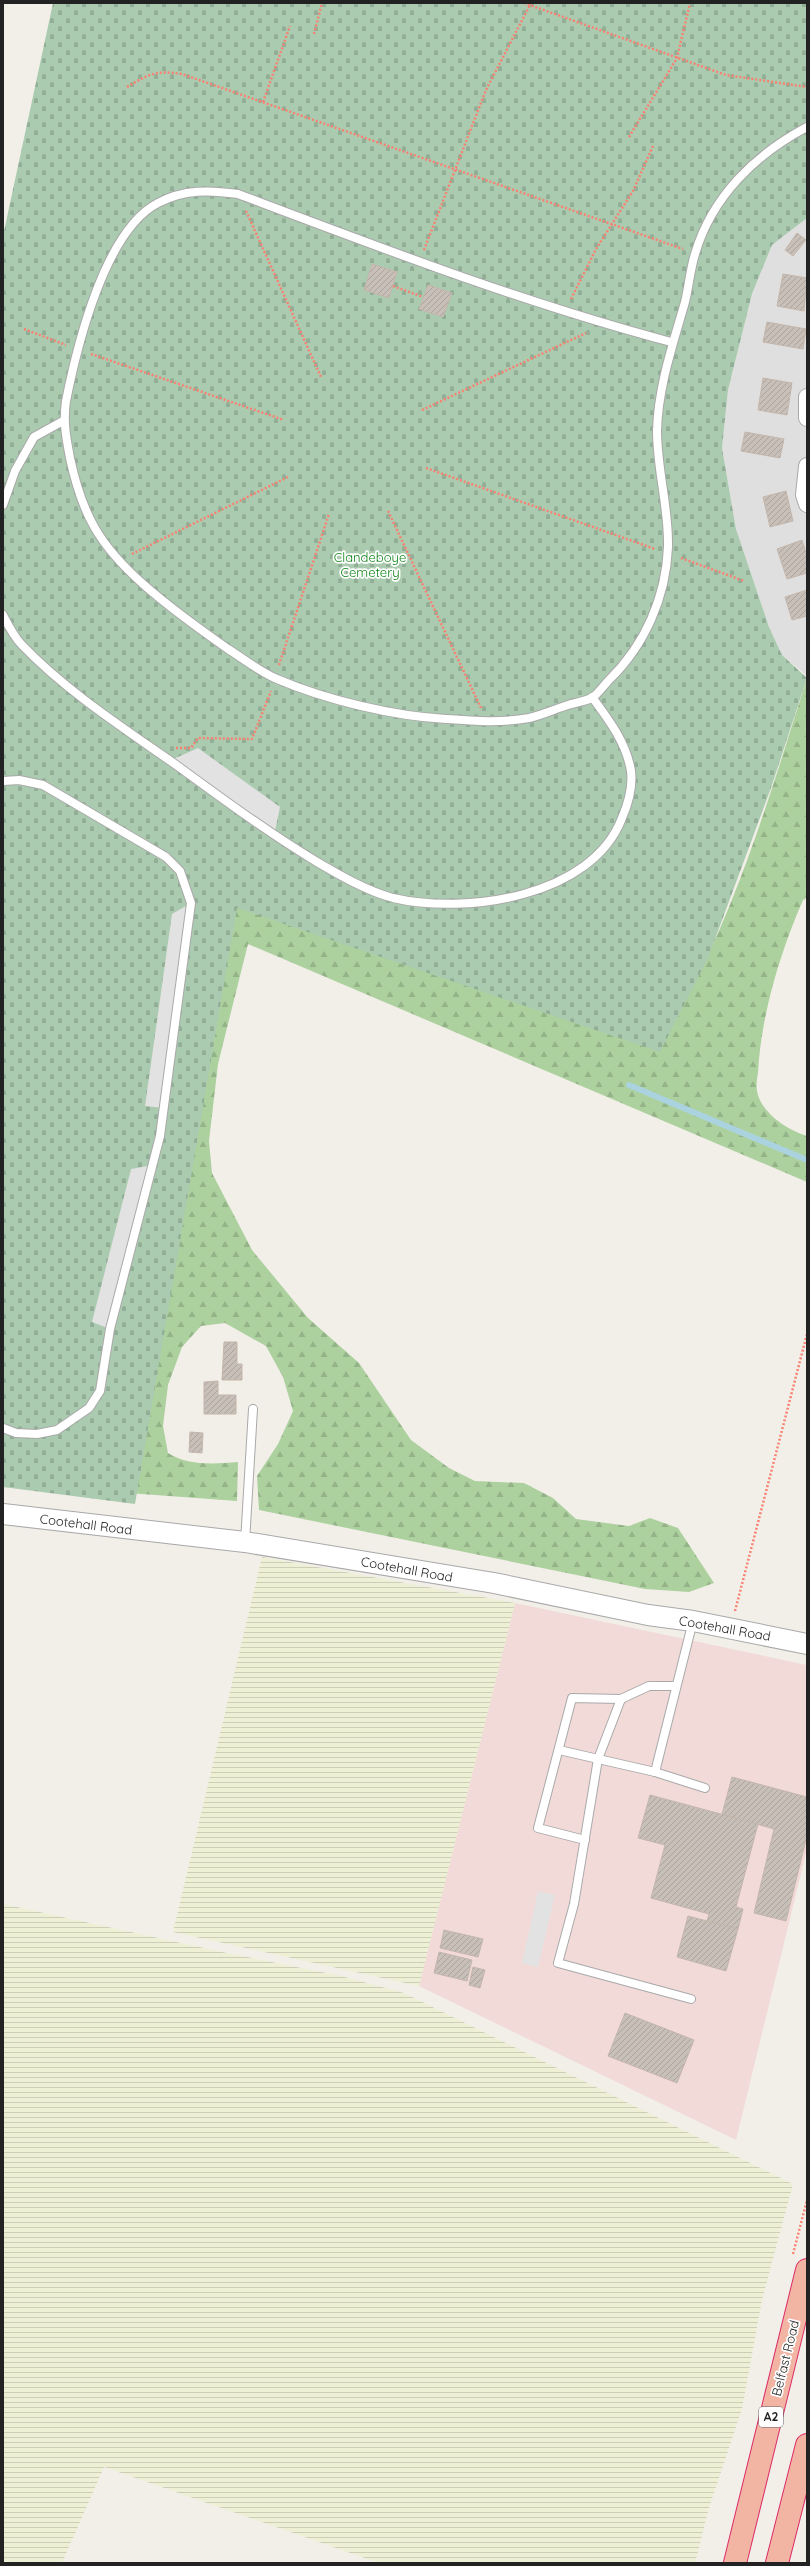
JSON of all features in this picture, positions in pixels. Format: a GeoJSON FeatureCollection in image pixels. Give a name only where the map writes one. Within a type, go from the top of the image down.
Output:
{"type":"FeatureCollection","features":[{"type":"Feature","properties":{"kind":"highway","name":"Belfast Road"},"geometry":{"type":"LineString","coordinates":[[735,2563],[807,2270]]}},
{"type":"Feature","properties":{"kind":"highway"},"geometry":{"type":"LineString","coordinates":[[777,2563],[807,2445]]}},
{"type":"Feature","properties":{"kind":"street"},"geometry":{"type":"LineString","coordinates":[[807,397],[807,418]]}},
{"type":"Feature","properties":{"kind":"street"},"geometry":{"type":"LineString","coordinates":[[807,466],[804,495],[807,504]]}},
{"type":"Feature","properties":{"kind":"street","name":"Cootehall Road"},"geometry":{"type":"LineString","coordinates":[[3,1514],[245,1542],[494,1583],[648,1615],[693,1621],[807,1644]]}},
{"type":"Feature","properties":{"kind":"lane"},"geometry":{"type":"LineString","coordinates":[[672,342],[564,312],[419,262],[238,194],[211,190],[177,194],[154,204],[136,219],[120,240],[102,280],[77,349],[62,421],[76,483],[88,516],[117,561],[183,618],[275,678],[366,707],[428,718],[487,722],[530,718],[592,697],[615,675],[638,644],[654,616],[663,587],[668,553],[668,526],[657,432],[672,342],[686,301],[695,254],[704,229],[737,178],[776,144],[807,127]]}},
{"type":"Feature","properties":{"kind":"lane"},"geometry":{"type":"LineString","coordinates":[[3,505],[15,471],[34,437],[62,421]]}},
{"type":"Feature","properties":{"kind":"lane"},"geometry":{"type":"LineString","coordinates":[[3,615],[20,642],[54,675],[274,836],[346,879],[391,898],[430,904],[467,905],[503,899],[539,889],[585,867],[610,842],[618,829],[629,802],[631,772],[617,730],[592,697]]}},
{"type":"Feature","properties":{"kind":"lane"},"geometry":{"type":"LineString","coordinates":[[3,781],[19,780],[43,785],[166,857],[180,871],[191,903],[160,1136],[110,1329],[100,1391],[89,1408],[57,1430],[37,1434],[16,1433],[3,1428]]}},
{"type":"Feature","properties":{"kind":"lane"},"geometry":{"type":"LineString","coordinates":[[245,1542],[254,1409]]}},
{"type":"Feature","properties":{"kind":"lane"},"geometry":{"type":"LineString","coordinates":[[655,1772],[693,1621]]}},
{"type":"Feature","properties":{"kind":"lane"},"geometry":{"type":"LineString","coordinates":[[585,1840],[538,1828],[572,1698],[621,1699],[649,1686],[676,1686]]}},
{"type":"Feature","properties":{"kind":"lane"},"geometry":{"type":"LineString","coordinates":[[621,1699],[598,1760],[574,1904],[558,1963],[691,1999]]}},
{"type":"Feature","properties":{"kind":"lane"},"geometry":{"type":"LineString","coordinates":[[559,1750],[655,1772],[705,1788]]}},
{"type":"Feature","properties":{"kind":"path"},"geometry":{"type":"LineString","coordinates":[[314,34],[322,3]]}},
{"type":"Feature","properties":{"kind":"path"},"geometry":{"type":"LineString","coordinates":[[524,3],[726,75],[807,87]]}},
{"type":"Feature","properties":{"kind":"path"},"geometry":{"type":"LineString","coordinates":[[629,138],[677,58],[690,3]]}},
{"type":"Feature","properties":{"kind":"path"},"geometry":{"type":"LineString","coordinates":[[419,262],[486,90],[530,4]]}},
{"type":"Feature","properties":{"kind":"path"},"geometry":{"type":"LineString","coordinates":[[263,102],[290,26]]}},
{"type":"Feature","properties":{"kind":"path"},"geometry":{"type":"LineString","coordinates":[[127,86],[151,73],[166,72],[182,74],[695,254]]}},
{"type":"Feature","properties":{"kind":"path"},"geometry":{"type":"LineString","coordinates":[[564,312],[590,261],[633,191],[653,146]]}},
{"type":"Feature","properties":{"kind":"path"},"geometry":{"type":"LineString","coordinates":[[238,194],[322,377]]}},
{"type":"Feature","properties":{"kind":"path"},"geometry":{"type":"LineString","coordinates":[[393,286],[423,297]]}},
{"type":"Feature","properties":{"kind":"path"},"geometry":{"type":"LineString","coordinates":[[422,410],[604,324]]}},
{"type":"Feature","properties":{"kind":"path"},"geometry":{"type":"LineString","coordinates":[[24,329],[77,349],[284,420]]}},
{"type":"Feature","properties":{"kind":"path"},"geometry":{"type":"LineString","coordinates":[[426,468],[744,581]]}},
{"type":"Feature","properties":{"kind":"path"},"geometry":{"type":"LineString","coordinates":[[117,561],[288,477]]}},
{"type":"Feature","properties":{"kind":"path"},"geometry":{"type":"LineString","coordinates":[[388,511],[487,722]]}},
{"type":"Feature","properties":{"kind":"path"},"geometry":{"type":"LineString","coordinates":[[731,1628],[807,1334]]}},
{"type":"Feature","properties":{"kind":"shaded area"},"geometry":{"type":"Polygon","coordinates":[[[807,218],[807,676],[782,655],[769,627],[736,529],[722,448],[728,390],[752,294],[772,245],[807,218]]]}},
{"type":"Feature","properties":{"kind":"shaded area"},"geometry":{"type":"Polygon","coordinates":[[[198,748],[280,807],[274,836],[169,761],[198,748]]]}},
{"type":"Feature","properties":{"kind":"shaded area"},"geometry":{"type":"Polygon","coordinates":[[[191,903],[164,1108],[145,1106],[172,914],[191,903]]]}},
{"type":"Feature","properties":{"kind":"shaded area"},"geometry":{"type":"Polygon","coordinates":[[[153,1165],[110,1329],[92,1322],[131,1169],[153,1165]]]}},
{"type":"Feature","properties":{"kind":"shaded area"},"geometry":{"type":"Polygon","coordinates":[[[515,1603],[807,1665],[807,1849],[736,2140],[419,1986],[515,1603]]]}},
{"type":"Feature","properties":{"kind":"shaded area"},"geometry":{"type":"Polygon","coordinates":[[[538,1891],[555,1895],[538,1967],[522,1963],[538,1891]]]}},
{"type":"Feature","properties":{"kind":"green space","name":"Clandeboye Cemetery"},"geometry":{"type":"Polygon","coordinates":[[[53,3],[807,3],[807,218],[772,245],[752,294],[728,390],[722,448],[736,529],[769,627],[782,655],[807,678],[771,788],[708,958],[660,1052],[237,908],[135,1504],[3,1487],[3,236],[53,3]]]}},
{"type":"Feature","properties":{"kind":"green space"},"geometry":{"type":"Polygon","coordinates":[[[3,641],[688,994],[707,957],[740,880],[769,799],[807,678],[807,898],[803,900],[787,941],[779,963],[767,1007],[760,1051],[757,1091],[759,1099],[776,1120],[791,1130],[807,1136],[807,1182],[248,944],[218,1064],[209,1141],[212,1173],[252,1250],[308,1318],[359,1363],[411,1440],[449,1468],[475,1481],[524,1483],[553,1498],[576,1519],[629,1526],[650,1518],[678,1528],[714,1583],[689,1592],[645,1589],[259,1510],[257,1476],[278,1444],[293,1411],[283,1377],[266,1346],[225,1323],[201,1326],[182,1347],[168,1385],[163,1426],[168,1453],[176,1457],[202,1463],[238,1462],[237,1501],[101,1491],[3,641]]]}},
{"type":"Feature","properties":{"kind":"green space"},"geometry":{"type":"Polygon","coordinates":[[[262,1557],[515,1603],[419,1986],[173,1932],[262,1557]]]}},
{"type":"Feature","properties":{"kind":"green space"},"geometry":{"type":"Polygon","coordinates":[[[3,1904],[222,1952],[341,1976],[404,1993],[793,2184],[762,2300],[742,2409],[709,2508],[695,2563],[379,2563],[104,2467],[62,2563],[3,2563],[3,1904]]]}},
{"type":"Feature","properties":{"kind":"building"},"geometry":{"type":"Polygon","coordinates":[[[797,233],[806,240],[793,256],[785,250],[797,233]]]}},
{"type":"Feature","properties":{"kind":"building"},"geometry":{"type":"Polygon","coordinates":[[[372,264],[397,272],[389,298],[364,290],[372,264]]]}},
{"type":"Feature","properties":{"kind":"building"},"geometry":{"type":"Polygon","coordinates":[[[783,274],[807,278],[804,311],[777,306],[783,274]]]}},
{"type":"Feature","properties":{"kind":"building"},"geometry":{"type":"Polygon","coordinates":[[[428,285],[452,293],[443,317],[419,309],[428,285]]]}},
{"type":"Feature","properties":{"kind":"building"},"geometry":{"type":"Polygon","coordinates":[[[767,322],[806,329],[803,349],[763,342],[767,322]]]}},
{"type":"Feature","properties":{"kind":"building"},"geometry":{"type":"Polygon","coordinates":[[[763,378],[792,383],[787,415],[758,410],[763,378]]]}},
{"type":"Feature","properties":{"kind":"building"},"geometry":{"type":"Polygon","coordinates":[[[745,432],[784,439],[780,458],[741,451],[745,432]]]}},
{"type":"Feature","properties":{"kind":"building"},"geometry":{"type":"Polygon","coordinates":[[[786,491],[793,521],[770,527],[763,497],[786,491]]]}},
{"type":"Feature","properties":{"kind":"building"},"geometry":{"type":"Polygon","coordinates":[[[802,540],[807,556],[807,573],[787,579],[777,549],[802,540]]]}},
{"type":"Feature","properties":{"kind":"building"},"geometry":{"type":"Polygon","coordinates":[[[807,590],[807,616],[792,620],[785,597],[807,590]]]}},
{"type":"Feature","properties":{"kind":"building"},"geometry":{"type":"Polygon","coordinates":[[[224,1342],[237,1342],[237,1364],[242,1364],[242,1380],[222,1380],[224,1342]]]}},
{"type":"Feature","properties":{"kind":"building"},"geometry":{"type":"Polygon","coordinates":[[[218,1381],[218,1395],[236,1395],[236,1414],[204,1414],[204,1382],[218,1381]]]}},
{"type":"Feature","properties":{"kind":"building"},"geometry":{"type":"Polygon","coordinates":[[[190,1432],[203,1433],[202,1453],[189,1452],[190,1432]]]}},
{"type":"Feature","properties":{"kind":"building"},"geometry":{"type":"Polygon","coordinates":[[[732,1777],[807,1797],[807,1836],[786,1921],[754,1913],[774,1829],[722,1814],[732,1777]]]}},
{"type":"Feature","properties":{"kind":"building"},"geometry":{"type":"Polygon","coordinates":[[[650,1795],[758,1824],[736,1907],[743,1909],[738,1929],[707,1921],[709,1914],[651,1898],[665,1845],[638,1838],[650,1795]]]}},
{"type":"Feature","properties":{"kind":"building"},"geometry":{"type":"Polygon","coordinates":[[[688,1916],[738,1929],[726,1971],[677,1957],[688,1916]]]}},
{"type":"Feature","properties":{"kind":"building"},"geometry":{"type":"Polygon","coordinates":[[[444,1930],[483,1939],[478,1957],[440,1948],[444,1930]]]}},
{"type":"Feature","properties":{"kind":"building"},"geometry":{"type":"Polygon","coordinates":[[[439,1952],[472,1960],[467,1981],[434,1973],[439,1952]]]}},
{"type":"Feature","properties":{"kind":"building"},"geometry":{"type":"Polygon","coordinates":[[[473,1967],[485,1970],[480,1988],[469,1985],[473,1967]]]}},
{"type":"Feature","properties":{"kind":"building"},"geometry":{"type":"Polygon","coordinates":[[[625,2013],[694,2040],[677,2083],[608,2056],[625,2013]]]}},
{"type":"Feature","properties":{"kind":"waterway"},"geometry":{"type":"LineString","coordinates":[[629,1085],[807,1160]]}}]}
